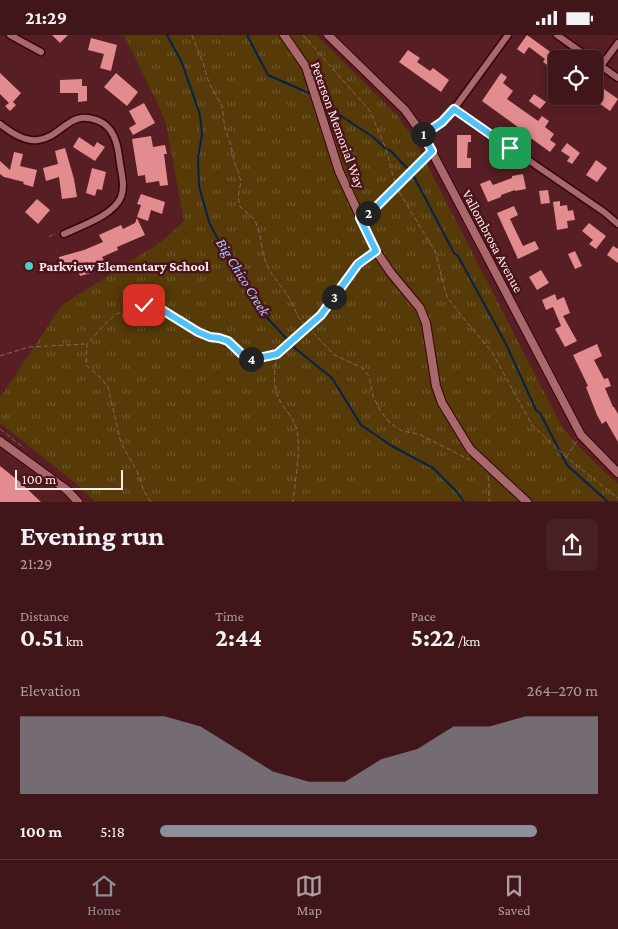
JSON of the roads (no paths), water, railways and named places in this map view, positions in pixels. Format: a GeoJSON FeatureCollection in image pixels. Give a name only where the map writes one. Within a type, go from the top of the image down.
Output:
{"type":"FeatureCollection","features":[{"type":"Feature","properties":{"kind":"street"},"geometry":{"type":"LineString","coordinates":[[10,35],[41,52]]}},
{"type":"Feature","properties":{"kind":"street","name":"Peterson Memorial Way"},"geometry":{"type":"LineString","coordinates":[[284,35],[306,67],[339,171],[376,251],[420,309],[426,323],[436,386],[442,403],[470,449],[527,501]]}},
{"type":"Feature","properties":{"kind":"street","name":"Vallombrosa Avenue"},"geometry":{"type":"LineString","coordinates":[[328,35],[405,110],[423,135],[581,435],[618,473]]}},
{"type":"Feature","properties":{"kind":"street"},"geometry":{"type":"LineString","coordinates":[[423,135],[442,122],[454,109],[508,35]]}},
{"type":"Feature","properties":{"kind":"street"},"geometry":{"type":"LineString","coordinates":[[557,35],[578,50]]}},
{"type":"Feature","properties":{"kind":"street"},"geometry":{"type":"LineString","coordinates":[[603,63],[618,43]]}},
{"type":"Feature","properties":{"kind":"street"},"geometry":{"type":"LineString","coordinates":[[603,67],[618,78]]}},
{"type":"Feature","properties":{"kind":"street"},"geometry":{"type":"LineString","coordinates":[[454,109],[604,212],[618,224]]}},
{"type":"Feature","properties":{"kind":"street"},"geometry":{"type":"LineString","coordinates":[[0,124],[19,136],[36,141],[54,134],[66,124],[86,117],[103,123],[110,129],[118,148],[123,188],[121,198],[115,207],[106,214],[64,234]]}},
{"type":"Feature","properties":{"kind":"street"},"geometry":{"type":"LineString","coordinates":[[0,441],[67,490],[78,501]]}},
{"type":"Feature","properties":{"kind":"waterway","name":"Big Chico Creek"},"geometry":{"type":"LineString","coordinates":[[167,35],[182,63],[200,115],[202,135],[198,157],[199,186],[209,222],[226,255],[260,310],[296,349],[332,378],[361,425],[392,446],[433,468],[457,492],[464,502]]}},
{"type":"Feature","properties":{"kind":"waterway"},"geometry":{"type":"LineString","coordinates":[[247,35],[268,75],[311,94]]}},
{"type":"Feature","properties":{"kind":"waterway"},"geometry":{"type":"LineString","coordinates":[[320,102],[326,102],[335,112],[373,137],[391,151],[411,171],[454,253],[458,256],[506,344],[536,410],[540,413],[567,465],[608,502]]}},
{"type":"Feature","properties":{"kind":"place","name":"Parkview Elementary School"},"geometry":{"type":"Point","coordinates":[29,266]}}]}
